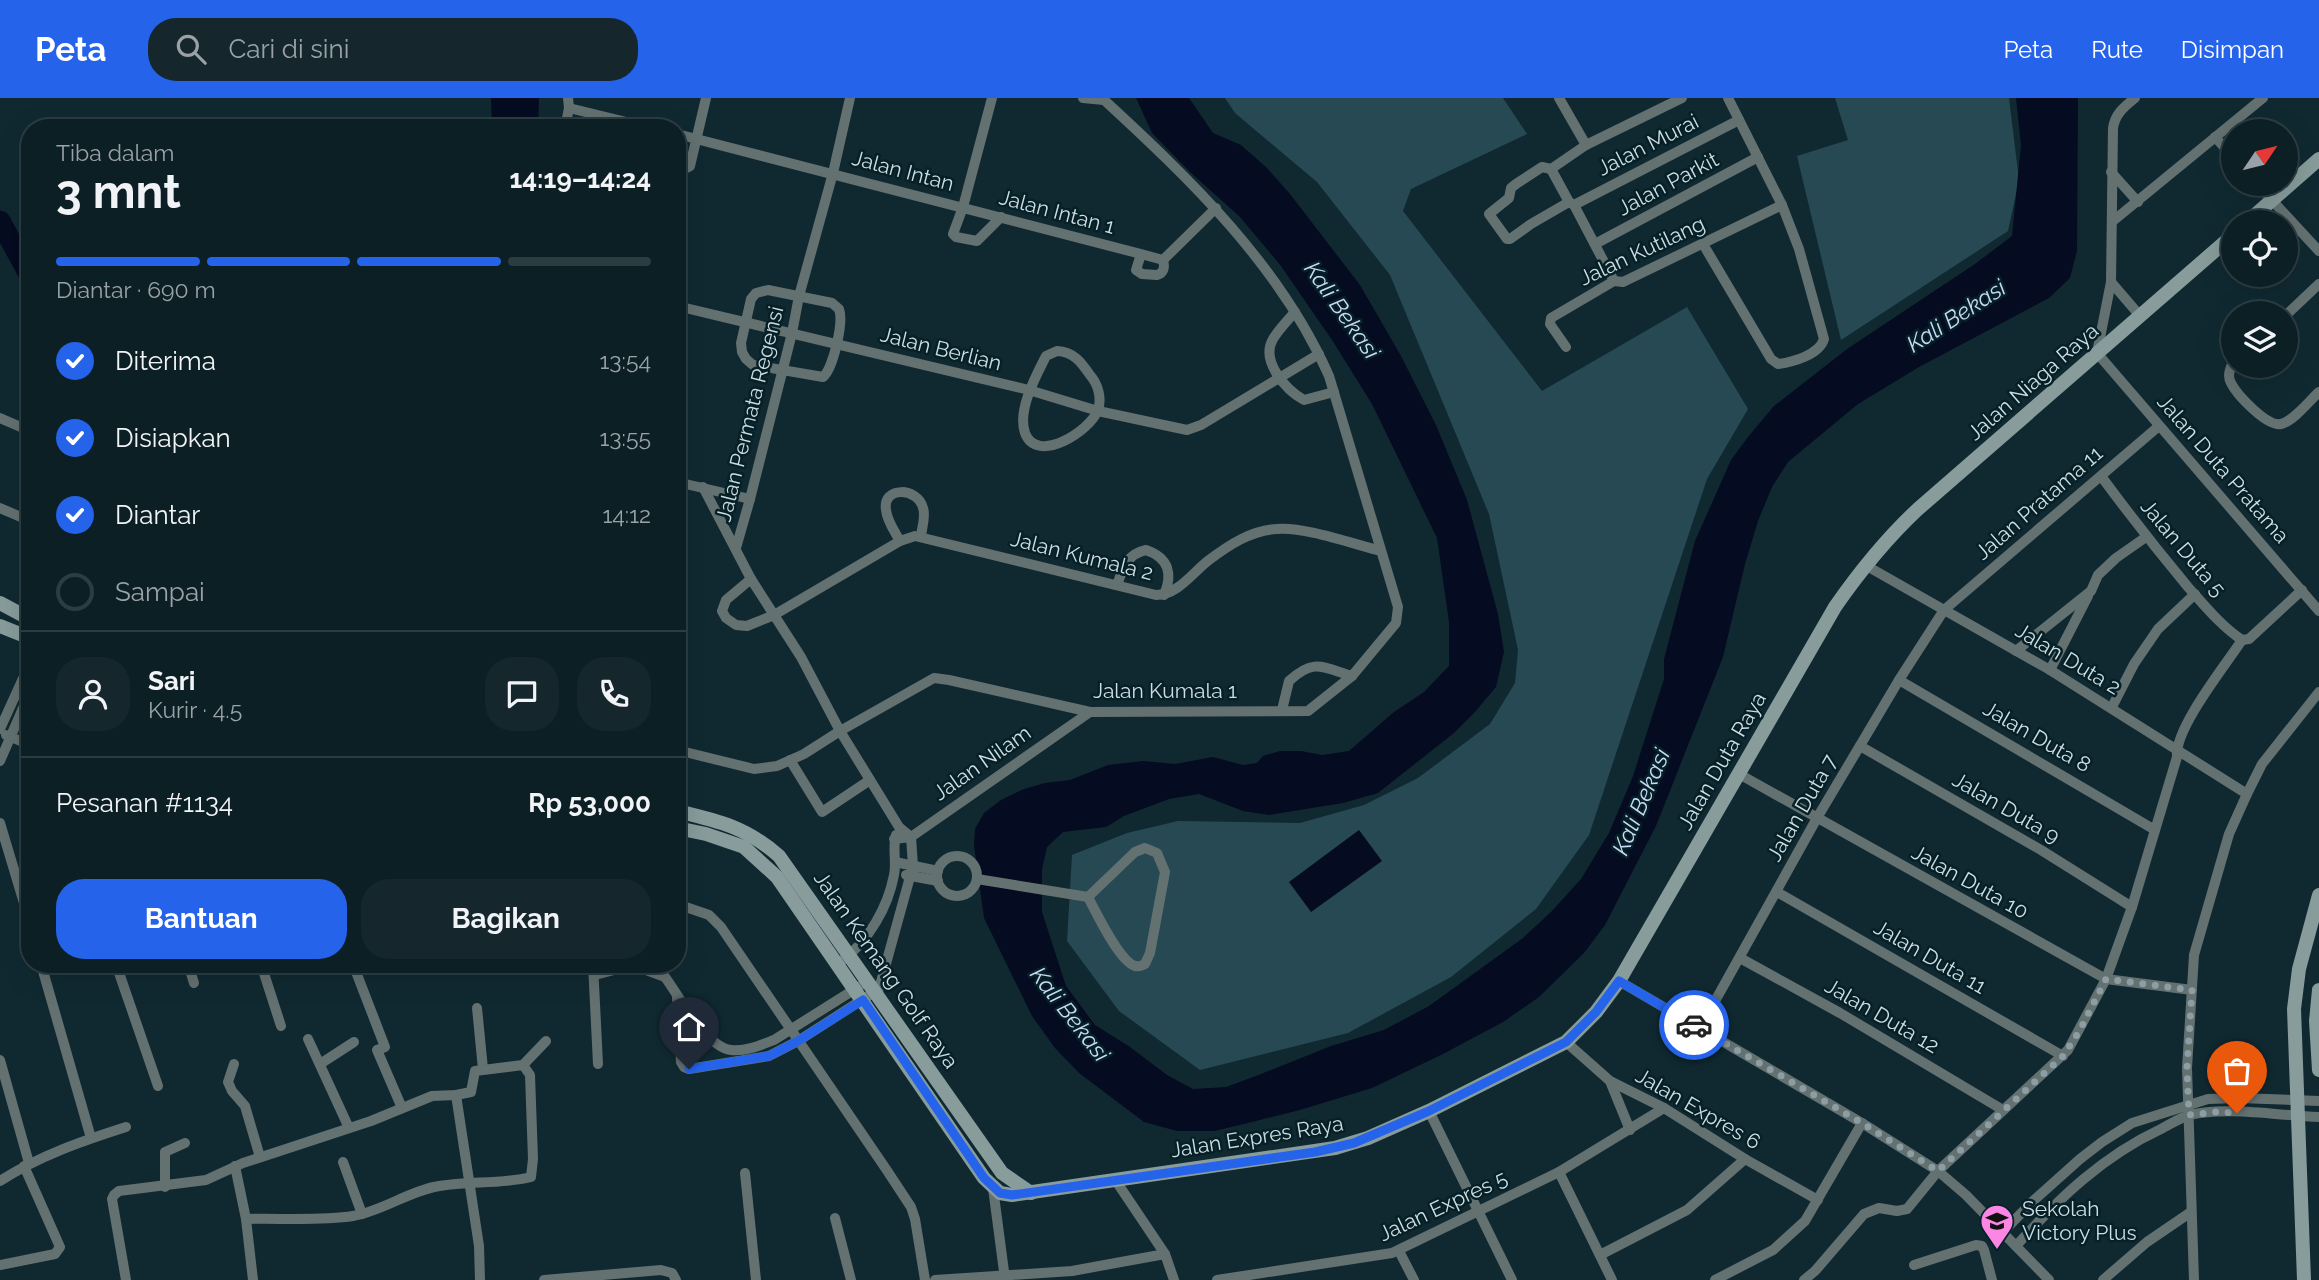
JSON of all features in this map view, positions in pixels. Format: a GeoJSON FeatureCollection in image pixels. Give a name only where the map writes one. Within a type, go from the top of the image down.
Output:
{"type":"FeatureCollection","features":[{"type":"Feature","properties":{"kind":"street"},"geometry":{"type":"LineString","coordinates":[[686,168],[690,166],[706,98]]}},
{"type":"Feature","properties":{"kind":"street","name":"Jalan Permata Regensi"},"geometry":{"type":"LineString","coordinates":[[850,98],[736,548],[751,579],[801,657],[840,731],[899,827],[911,837]]}},
{"type":"Feature","properties":{"kind":"street"},"geometry":{"type":"LineString","coordinates":[[992,98],[963,207],[953,233],[956,237],[978,240],[1001,217]]}},
{"type":"Feature","properties":{"kind":"street"},"geometry":{"type":"LineString","coordinates":[[1083,98],[1103,99],[1158,148],[1216,208],[1295,312],[1319,354],[1334,392],[1381,551]]}},
{"type":"Feature","properties":{"kind":"street"},"geometry":{"type":"LineString","coordinates":[[1559,98],[1586,145]]}},
{"type":"Feature","properties":{"kind":"street"},"geometry":{"type":"LineString","coordinates":[[1614,281],[1551,169],[1586,145],[1682,98]]}},
{"type":"Feature","properties":{"kind":"street"},"geometry":{"type":"LineString","coordinates":[[1703,244],[1771,359],[1778,364],[1787,363],[1815,352],[1822,345],[1824,339],[1799,249],[1782,205],[1728,98]]}},
{"type":"Feature","properties":{"kind":"street"},"geometry":{"type":"LineString","coordinates":[[2097,353],[2110,282],[2113,221],[2111,172],[2115,119],[2120,110],[2135,98]]}},
{"type":"Feature","properties":{"kind":"street"},"geometry":{"type":"LineString","coordinates":[[2113,221],[2263,98]]}},
{"type":"Feature","properties":{"kind":"street"},"geometry":{"type":"LineString","coordinates":[[569,103],[621,119]]}},
{"type":"Feature","properties":{"kind":"street","name":"Jalan Murai"},"geometry":{"type":"LineString","coordinates":[[1551,169],[1542,167],[1516,184],[1511,188],[1509,198],[1489,214],[1507,239],[1531,224],[1739,120]]}},
{"type":"Feature","properties":{"kind":"street","name":"Jalan Intan"},"geometry":{"type":"LineString","coordinates":[[686,136],[963,207]]}},
{"type":"Feature","properties":{"kind":"street"},"geometry":{"type":"LineString","coordinates":[[2215,138],[2221,144]]}},
{"type":"Feature","properties":{"kind":"street","name":"Jalan Parkit"},"geometry":{"type":"LineString","coordinates":[[1595,244],[1758,157]]}},
{"type":"Feature","properties":{"kind":"street"},"geometry":{"type":"LineString","coordinates":[[2261,210],[2319,159]]}},
{"type":"Feature","properties":{"kind":"street"},"geometry":{"type":"LineString","coordinates":[[2111,172],[2138,202]]}},
{"type":"Feature","properties":{"kind":"street"},"geometry":{"type":"LineString","coordinates":[[2268,196],[2319,251]]}},
{"type":"Feature","properties":{"kind":"street","name":"Jalan Kutilang"},"geometry":{"type":"LineString","coordinates":[[1566,347],[1550,324],[1551,318],[1614,281],[1623,282],[1782,205]]}},
{"type":"Feature","properties":{"kind":"street","name":"Jalan Intan 1"},"geometry":{"type":"LineString","coordinates":[[963,207],[1163,260]]}},
{"type":"Feature","properties":{"kind":"street"},"geometry":{"type":"LineString","coordinates":[[1141,254],[1136,270],[1143,274],[1160,274],[1164,268],[1163,260],[1216,208]]}},
{"type":"Feature","properties":{"kind":"street","name":"Jalan Niaga Raya"},"geometry":{"type":"LineString","coordinates":[[1865,565],[1895,530],[1918,509],[2221,246]]}},
{"type":"Feature","properties":{"kind":"street"},"geometry":{"type":"LineString","coordinates":[[2110,282],[2141,317]]}},
{"type":"Feature","properties":{"kind":"street"},"geometry":{"type":"LineString","coordinates":[[2298,303],[2319,284]]}},
{"type":"Feature","properties":{"kind":"street"},"geometry":{"type":"LineString","coordinates":[[775,290],[836,305],[841,319],[828,373],[822,377],[753,365],[744,356],[741,343],[745,321],[751,299],[756,293],[775,290]]}},
{"type":"Feature","properties":{"kind":"street","name":"Jalan Berlian"},"geometry":{"type":"LineString","coordinates":[[686,308],[1029,390],[1098,411],[1187,430],[1194,429],[1278,379]]}},
{"type":"Feature","properties":{"kind":"street"},"geometry":{"type":"LineString","coordinates":[[1295,312],[1272,341],[1270,351],[1278,379],[1304,400],[1334,392]]}},
{"type":"Feature","properties":{"kind":"street"},"geometry":{"type":"LineString","coordinates":[[1057,351],[1067,352],[1079,359],[1094,379],[1099,393],[1098,411],[1085,426],[1059,444],[1040,446],[1030,441],[1024,431],[1029,390],[1046,356],[1057,351]]}},
{"type":"Feature","properties":{"kind":"street","name":"Jalan Duta Pratama"},"geometry":{"type":"LineString","coordinates":[[2097,353],[2319,611]]}},
{"type":"Feature","properties":{"kind":"street"},"geometry":{"type":"LineString","coordinates":[[1278,379],[1319,354]]}},
{"type":"Feature","properties":{"kind":"street"},"geometry":{"type":"LineString","coordinates":[[2230,378],[2232,385],[2265,420],[2273,424],[2288,421],[2319,392]]}},
{"type":"Feature","properties":{"kind":"street"},"geometry":{"type":"LineString","coordinates":[[0,418],[21,427]]}},
{"type":"Feature","properties":{"kind":"street","name":"Jalan Pratama 11"},"geometry":{"type":"LineString","coordinates":[[1944,610],[2159,426]]}},
{"type":"Feature","properties":{"kind":"street","name":"Jalan Duta 5"},"geometry":{"type":"LineString","coordinates":[[2101,476],[2146,537],[2195,594],[2225,627],[2242,640]]}},
{"type":"Feature","properties":{"kind":"street"},"geometry":{"type":"LineString","coordinates":[[686,483],[750,499]]}},
{"type":"Feature","properties":{"kind":"street"},"geometry":{"type":"LineString","coordinates":[[703,487],[736,548]]}},
{"type":"Feature","properties":{"kind":"street"},"geometry":{"type":"LineString","coordinates":[[900,541],[885,509],[887,500],[894,493],[905,491],[917,497],[923,506],[921,536]]}},
{"type":"Feature","properties":{"kind":"street"},"geometry":{"type":"LineString","coordinates":[[0,508],[21,517]]}},
{"type":"Feature","properties":{"kind":"street","name":"Jalan Kumala 2"},"geometry":{"type":"LineString","coordinates":[[751,579],[726,600],[722,611],[726,618],[736,625],[747,626],[774,615],[900,541],[921,536],[1156,595],[1164,595],[1178,587],[1208,560],[1240,539],[1264,531],[1291,528],[1381,551]]}},
{"type":"Feature","properties":{"kind":"street"},"geometry":{"type":"LineString","coordinates":[[2050,670],[2098,575],[2116,558],[2146,537]]}},
{"type":"Feature","properties":{"kind":"street"},"geometry":{"type":"LineString","coordinates":[[1117,585],[1124,566],[1132,555],[1146,550],[1157,556],[1169,572],[1171,580],[1164,595]]}},
{"type":"Feature","properties":{"kind":"street","name":"Jalan Kumala 1"},"geometry":{"type":"LineString","coordinates":[[686,752],[754,769],[777,766],[804,754],[934,678],[1090,712],[1310,709],[1352,676],[1396,623],[1399,614],[1381,551]]}},
{"type":"Feature","properties":{"kind":"street","name":"Jalan Duta 2"},"geometry":{"type":"LineString","coordinates":[[1865,565],[2112,707],[2247,794]]}},
{"type":"Feature","properties":{"kind":"street","name":"Jalan Duta Raya"},"geometry":{"type":"LineString","coordinates":[[1619,981],[1835,607],[1865,565]]}},
{"type":"Feature","properties":{"kind":"street"},"geometry":{"type":"LineString","coordinates":[[1804,1280],[1864,1214],[1879,1208],[1897,1211],[1907,1209],[1938,1171],[2063,1056],[2080,1030],[2106,979],[2132,906],[2177,757],[2176,748],[2199,704],[2242,640],[2249,639],[2302,590]]}},
{"type":"Feature","properties":{"kind":"street"},"geometry":{"type":"LineString","coordinates":[[2016,650],[2091,591]]}},
{"type":"Feature","properties":{"kind":"street"},"geometry":{"type":"LineString","coordinates":[[2112,707],[2134,664],[2158,629],[2195,594]]}},
{"type":"Feature","properties":{"kind":"street"},"geometry":{"type":"LineString","coordinates":[[0,603],[21,614]]}},
{"type":"Feature","properties":{"kind":"street","name":"Jalan Duta 7"},"geometry":{"type":"LineString","coordinates":[[1700,1028],[1817,818],[1944,610]]}},
{"type":"Feature","properties":{"kind":"street"},"geometry":{"type":"LineString","coordinates":[[0,626],[21,634]]}},
{"type":"Feature","properties":{"kind":"street"},"geometry":{"type":"LineString","coordinates":[[1282,710],[1289,681],[1310,666],[1352,676]]}},
{"type":"Feature","properties":{"kind":"street","name":"Jalan Duta 8"},"geometry":{"type":"LineString","coordinates":[[1899,680],[2155,830]]}},
{"type":"Feature","properties":{"kind":"street"},"geometry":{"type":"LineString","coordinates":[[0,761],[3,733],[21,686]]}},
{"type":"Feature","properties":{"kind":"street"},"geometry":{"type":"LineString","coordinates":[[2193,1280],[2187,1068],[2194,955],[2229,834],[2247,794],[2262,764],[2319,692]]}},
{"type":"Feature","properties":{"kind":"street"},"geometry":{"type":"LineString","coordinates":[[3,733],[21,706]]}},
{"type":"Feature","properties":{"kind":"street","name":"Jalan Nilam"},"geometry":{"type":"LineString","coordinates":[[894,839],[911,837],[1090,712]]}},
{"type":"Feature","properties":{"kind":"street"},"geometry":{"type":"LineString","coordinates":[[3,733],[21,741]]}},
{"type":"Feature","properties":{"kind":"street","name":"Jalan Duta 9"},"geometry":{"type":"LineString","coordinates":[[1860,746],[2041,850],[2132,906]]}},
{"type":"Feature","properties":{"kind":"street"},"geometry":{"type":"LineString","coordinates":[[790,760],[822,812],[870,780]]}},
{"type":"Feature","properties":{"kind":"street","name":"Jalan Duta 10"},"geometry":{"type":"LineString","coordinates":[[1740,774],[2106,979],[2192,990]]}},
{"type":"Feature","properties":{"kind":"street","name":"Jalan Kemang Golf Raya"},"geometry":{"type":"LineString","coordinates":[[686,813],[732,826],[757,838],[779,856],[808,908],[989,1183]]}},
{"type":"Feature","properties":{"kind":"street"},"geometry":{"type":"LineString","coordinates":[[0,823],[21,893]]}},
{"type":"Feature","properties":{"kind":"street"},"geometry":{"type":"LineString","coordinates":[[844,960],[875,924],[895,868],[894,839],[899,827]]}},
{"type":"Feature","properties":{"kind":"street","name":"Jalan Kemang Golf Raya"},"geometry":{"type":"LineString","coordinates":[[686,830],[744,848],[808,908]]}},
{"type":"Feature","properties":{"kind":"street"},"geometry":{"type":"LineString","coordinates":[[654,973],[665,977],[677,998],[715,1042],[732,1050],[761,1045],[881,985],[912,871],[911,837]]}},
{"type":"Feature","properties":{"kind":"street"},"geometry":{"type":"LineString","coordinates":[[982,879],[969,893],[957,897],[946,893],[938,876],[945,860],[957,856],[973,865],[982,879],[1084,897],[1127,961],[1139,967],[1145,964],[1150,953],[1165,872],[1157,853],[1145,848],[1135,852],[1084,897]]}},
{"type":"Feature","properties":{"kind":"street"},"geometry":{"type":"LineString","coordinates":[[895,868],[938,876]]}},
{"type":"Feature","properties":{"kind":"street","name":"Jalan Duta 11"},"geometry":{"type":"LineString","coordinates":[[1777,892],[2063,1056]]}},
{"type":"Feature","properties":{"kind":"street"},"geometry":{"type":"LineString","coordinates":[[2304,1280],[2294,1009],[2299,969],[2319,895]]}},
{"type":"Feature","properties":{"kind":"street"},"geometry":{"type":"LineString","coordinates":[[686,907],[709,915],[720,927],[911,1207],[925,1280]]}},
{"type":"Feature","properties":{"kind":"street","name":"Jalan Duta 12"},"geometry":{"type":"LineString","coordinates":[[1740,958],[1840,1013],[2003,1110]]}},
{"type":"Feature","properties":{"kind":"street"},"geometry":{"type":"LineString","coordinates":[[44,973],[91,1138]]}},
{"type":"Feature","properties":{"kind":"street"},"geometry":{"type":"LineString","coordinates":[[119,973],[158,1086]]}},
{"type":"Feature","properties":{"kind":"street"},"geometry":{"type":"LineString","coordinates":[[191,973],[194,983]]}},
{"type":"Feature","properties":{"kind":"street"},"geometry":{"type":"LineString","coordinates":[[264,973],[281,1026]]}},
{"type":"Feature","properties":{"kind":"street"},"geometry":{"type":"LineString","coordinates":[[356,973],[385,1047],[377,1050],[402,1108]]}},
{"type":"Feature","properties":{"kind":"street"},"geometry":{"type":"LineString","coordinates":[[594,973],[598,1064]]}},
{"type":"Feature","properties":{"kind":"street"},"geometry":{"type":"LineString","coordinates":[[1619,981],[1862,1123],[1938,1171],[1966,1195],[2049,1280]]}},
{"type":"Feature","properties":{"kind":"street","name":"Jalan Expres Raya"},"geometry":{"type":"LineString","coordinates":[[989,1183],[1004,1195],[1031,1193],[1335,1148],[1368,1138],[1429,1111],[1566,1042],[1596,1012],[1619,981]]}},
{"type":"Feature","properties":{"kind":"street"},"geometry":{"type":"LineString","coordinates":[[2319,989],[2316,1021],[2319,1070]]}},
{"type":"Feature","properties":{"kind":"street"},"geometry":{"type":"LineString","coordinates":[[677,998],[682,1065],[689,1069],[769,1056],[798,1041],[865,991]]}},
{"type":"Feature","properties":{"kind":"street","name":"Jalan Kemang Golf Raya"},"geometry":{"type":"LineString","coordinates":[[865,991],[1002,1173],[1031,1193]]}},
{"type":"Feature","properties":{"kind":"street"},"geometry":{"type":"LineString","coordinates":[[477,1008],[483,1069]]}},
{"type":"Feature","properties":{"kind":"street"},"geometry":{"type":"LineString","coordinates":[[308,1039],[349,1128]]}},
{"type":"Feature","properties":{"kind":"street"},"geometry":{"type":"LineString","coordinates":[[125,1280],[112,1199],[114,1195],[125,1190],[206,1180],[235,1166],[349,1128],[432,1096],[471,1092],[475,1071],[523,1065],[546,1041]]}},
{"type":"Feature","properties":{"kind":"street"},"geometry":{"type":"LineString","coordinates":[[320,1064],[354,1042]]}},
{"type":"Feature","properties":{"kind":"street","name":"Jalan Expres 6"},"geometry":{"type":"LineString","coordinates":[[1566,1042],[1610,1082],[1664,1108],[1745,1159],[1818,1200]]}},
{"type":"Feature","properties":{"kind":"street"},"geometry":{"type":"LineString","coordinates":[[723,1048],[723,1064]]}},
{"type":"Feature","properties":{"kind":"street"},"geometry":{"type":"LineString","coordinates":[[0,1060],[26,1164],[60,1247],[55,1254],[0,1265]]}},
{"type":"Feature","properties":{"kind":"street"},"geometry":{"type":"LineString","coordinates":[[234,1064],[228,1082],[245,1106],[260,1157]]}},
{"type":"Feature","properties":{"kind":"street"},"geometry":{"type":"LineString","coordinates":[[246,1219],[352,1216],[437,1186],[507,1182],[528,1178],[532,1174],[530,1075],[523,1065]]}},
{"type":"Feature","properties":{"kind":"street"},"geometry":{"type":"LineString","coordinates":[[1610,1082],[1630,1130]]}},
{"type":"Feature","properties":{"kind":"street"},"geometry":{"type":"LineString","coordinates":[[456,1095],[467,1184],[479,1246],[480,1280]]}},
{"type":"Feature","properties":{"kind":"street"},"geometry":{"type":"LineString","coordinates":[[2017,1246],[2047,1211],[2105,1160],[2208,1099],[2319,1101]]}},
{"type":"Feature","properties":{"kind":"street","name":"Jalan Expres 5"},"geometry":{"type":"LineString","coordinates":[[1217,1280],[1384,1256],[1399,1251],[1559,1172],[1664,1108]]}},
{"type":"Feature","properties":{"kind":"street"},"geometry":{"type":"LineString","coordinates":[[2003,1232],[2033,1201],[2102,1142],[2132,1123],[2189,1110],[2319,1117]]}},
{"type":"Feature","properties":{"kind":"street"},"geometry":{"type":"LineString","coordinates":[[1429,1111],[1512,1280]]}},
{"type":"Feature","properties":{"kind":"street"},"geometry":{"type":"LineString","coordinates":[[1715,1280],[1783,1242],[1805,1221],[1862,1123]]}},
{"type":"Feature","properties":{"kind":"street"},"geometry":{"type":"LineString","coordinates":[[0,1181],[26,1164],[126,1127]]}},
{"type":"Feature","properties":{"kind":"street"},"geometry":{"type":"LineString","coordinates":[[165,1187],[165,1152],[185,1143]]}},
{"type":"Feature","properties":{"kind":"street"},"geometry":{"type":"LineString","coordinates":[[1600,1255],[1688,1210],[1745,1159]]}},
{"type":"Feature","properties":{"kind":"street"},"geometry":{"type":"LineString","coordinates":[[343,1162],[362,1214]]}},
{"type":"Feature","properties":{"kind":"street"},"geometry":{"type":"LineString","coordinates":[[235,1166],[246,1219],[253,1280]]}},
{"type":"Feature","properties":{"kind":"street"},"geometry":{"type":"LineString","coordinates":[[1559,1172],[1612,1280]]}},
{"type":"Feature","properties":{"kind":"street"},"geometry":{"type":"LineString","coordinates":[[745,1173],[756,1280]]}},
{"type":"Feature","properties":{"kind":"street"},"geometry":{"type":"LineString","coordinates":[[1116,1181],[1165,1254],[1174,1280]]}},
{"type":"Feature","properties":{"kind":"street"},"geometry":{"type":"LineString","coordinates":[[989,1183],[1005,1278]]}},
{"type":"Feature","properties":{"kind":"street"},"geometry":{"type":"LineString","coordinates":[[2103,1280],[2147,1242],[2191,1212]]}},
{"type":"Feature","properties":{"kind":"street"},"geometry":{"type":"LineString","coordinates":[[835,1218],[851,1280]]}},
{"type":"Feature","properties":{"kind":"street"},"geometry":{"type":"LineString","coordinates":[[1914,1265],[1976,1245],[1982,1246],[1992,1280]]}},
{"type":"Feature","properties":{"kind":"street"},"geometry":{"type":"LineString","coordinates":[[1399,1251],[1414,1280]]}},
{"type":"Feature","properties":{"kind":"street"},"geometry":{"type":"LineString","coordinates":[[935,1280],[1073,1276],[1165,1254]]}},
{"type":"Feature","properties":{"kind":"street"},"geometry":{"type":"LineString","coordinates":[[544,1280],[662,1270],[672,1273],[676,1280]]}},
{"type":"Feature","properties":{"kind":"shaded area"},"geometry":{"type":"Polygon","coordinates":[[[1225,98],[1503,98],[1527,134],[1411,189],[1403,211],[1542,391],[1687,307],[1748,409],[1707,479],[1589,835],[1536,909],[1451,977],[1348,1033],[1200,1070],[1119,1011],[1067,941],[1072,855],[1127,833],[1178,821],[1300,823],[1364,805],[1418,778],[1490,724],[1515,683],[1518,650],[1489,514],[1390,275],[1317,182],[1235,113],[1225,98]]]}},
{"type":"Feature","properties":{"kind":"shaded area"},"geometry":{"type":"Polygon","coordinates":[[[1835,98],[2009,98],[2019,180],[2008,231],[1841,340],[1797,156],[1848,140],[1835,98]]]}},
{"type":"Feature","properties":{"kind":"water"},"geometry":{"type":"Polygon","coordinates":[[[491,98],[539,98],[538,119],[492,119],[491,98]]]}},
{"type":"Feature","properties":{"kind":"water"},"geometry":{"type":"Polygon","coordinates":[[[1136,98],[1189,98],[1213,133],[1241,145],[1267,168],[1360,285],[1401,356],[1436,425],[1467,500],[1498,614],[1504,652],[1496,687],[1474,713],[1454,733],[1378,793],[1343,803],[1269,815],[1243,811],[1199,794],[1169,799],[1124,816],[1106,827],[1063,832],[1047,847],[1042,869],[1042,912],[1066,986],[1095,1025],[1167,1075],[1193,1089],[1226,1087],[1331,1046],[1384,1030],[1429,1006],[1523,938],[1581,879],[1609,833],[1633,776],[1664,679],[1664,659],[1695,541],[1731,460],[1774,406],[1847,349],[1975,264],[2012,236],[2021,145],[2016,98],[2078,98],[2077,251],[2070,278],[2049,298],[1919,367],[1858,404],[1788,462],[1772,487],[1758,521],[1723,657],[1656,826],[1605,925],[1584,953],[1539,997],[1503,1022],[1443,1054],[1372,1088],[1300,1110],[1215,1131],[1177,1131],[1144,1122],[1079,1073],[1055,1048],[1032,1016],[984,918],[974,846],[975,829],[984,813],[1001,800],[1024,789],[1070,780],[1108,765],[1143,761],[1175,764],[1213,757],[1243,765],[1257,763],[1263,756],[1280,751],[1322,755],[1349,751],[1394,712],[1424,692],[1449,666],[1449,622],[1437,538],[1372,404],[1281,266],[1240,217],[1152,133],[1136,98]]]}},
{"type":"Feature","properties":{"kind":"water"},"geometry":{"type":"Polygon","coordinates":[[[1359,830],[1382,861],[1311,912],[1289,882],[1359,830]]]}},
{"type":"Feature","properties":{"kind":"waterway","name":"Kali Bekasi"},"geometry":{"type":"LineString","coordinates":[[0,221],[21,260]]}},
{"type":"Feature","properties":{"kind":"way so far"},"geometry":{"type":"LineString","coordinates":[[1694,1025],[1862,1123],[1938,1171],[2063,1056],[2080,1030],[2106,979],[2192,990],[2187,1068],[2189,1115],[2237,1113]]}},
{"type":"Feature","properties":{"kind":"place","name":"Sekolah Victory Plus"},"geometry":{"type":"Point","coordinates":[1997,1251]}},
{"type":"Feature","properties":{"kind":"route"},"geometry":{"type":"LineString","coordinates":[[689,1069],[758,1059],[782,1051],[863,1000],[984,1178],[1000,1193],[1012,1195],[1315,1152],[1354,1143],[1429,1111],[1566,1042],[1596,1012],[1619,981],[1694,1025]]}}]}
